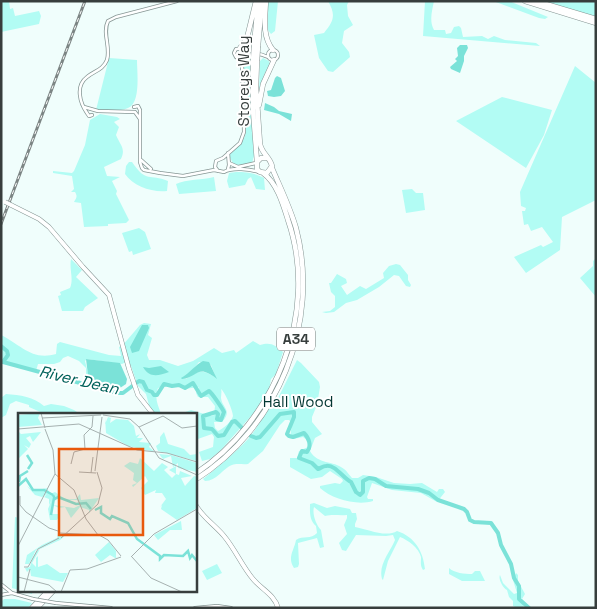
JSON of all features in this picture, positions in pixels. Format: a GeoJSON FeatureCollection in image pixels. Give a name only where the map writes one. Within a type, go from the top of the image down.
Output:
{"type":"FeatureCollection","features":[{"type":"Feature","properties":{"kind":"highway","name":"Storeys Way"},"geometry":{"type":"LineString","coordinates":[[256,162],[253,110],[257,1]]}},
{"type":"Feature","properties":{"kind":"highway"},"geometry":{"type":"LineString","coordinates":[[240,48],[247,38],[257,1]]}},
{"type":"Feature","properties":{"kind":"highway","name":"Storeys Way"},"geometry":{"type":"LineString","coordinates":[[256,46],[264,1]]}},
{"type":"Feature","properties":{"kind":"highway"},"geometry":{"type":"LineString","coordinates":[[264,1],[266,35],[268,44],[273,50]]}},
{"type":"Feature","properties":{"kind":"highway"},"geometry":{"type":"LineString","coordinates":[[525,1],[596,23]]}},
{"type":"Feature","properties":{"kind":"highway"},"geometry":{"type":"LineString","coordinates":[[536,1],[596,19]]}},
{"type":"Feature","properties":{"kind":"highway"},"geometry":{"type":"LineString","coordinates":[[258,130],[263,84],[274,60]]}},
{"type":"Feature","properties":{"kind":"highway","name":"Storeys Way"},"geometry":{"type":"LineString","coordinates":[[255,61],[258,130],[261,149],[266,158]]}},
{"type":"Feature","properties":{"kind":"highway"},"geometry":{"type":"LineString","coordinates":[[256,162],[261,158],[266,158]]}},
{"type":"Feature","properties":{"kind":"highway","name":"A34"},"geometry":{"type":"LineString","coordinates":[[196,479],[216,465],[232,450],[260,417],[276,394],[294,349],[301,314],[303,282],[300,249],[290,208],[272,168],[272,163],[266,158]]}},
{"type":"Feature","properties":{"kind":"highway","name":"A34"},"geometry":{"type":"LineString","coordinates":[[196,473],[229,447],[256,414],[278,376],[293,330],[298,282],[291,229],[271,180],[257,169],[256,162]]}},
{"type":"Feature","properties":{"kind":"highway"},"geometry":{"type":"LineString","coordinates":[[262,173],[267,173],[272,168]]}},
{"type":"Feature","properties":{"kind":"highway"},"geometry":{"type":"LineString","coordinates":[[32,608],[47,592]]}},
{"type":"Feature","properties":{"kind":"highway"},"geometry":{"type":"LineString","coordinates":[[37,608],[52,592]]}},
{"type":"Feature","properties":{"kind":"main road"},"geometry":{"type":"LineString","coordinates":[[3,201],[39,220],[54,232],[83,267],[110,295],[126,364],[138,395],[152,413]]}},
{"type":"Feature","properties":{"kind":"main road"},"geometry":{"type":"LineString","coordinates":[[196,506],[224,536],[254,580],[276,601],[278,608]]}},
{"type":"Feature","properties":{"kind":"main road"},"geometry":{"type":"LineString","coordinates":[[274,608],[276,601]]}},
{"type":"Feature","properties":{"kind":"street"},"geometry":{"type":"LineString","coordinates":[[92,115],[89,116],[87,113],[80,96],[83,80],[101,69],[108,57],[106,30],[108,21],[116,17],[177,1]]}},
{"type":"Feature","properties":{"kind":"street"},"geometry":{"type":"LineString","coordinates":[[210,171],[215,166],[217,160],[223,158],[240,143],[244,132],[242,63],[244,52],[240,48],[236,49],[234,52],[235,56],[242,63]]}},
{"type":"Feature","properties":{"kind":"street"},"geometry":{"type":"LineString","coordinates":[[238,59],[251,54],[262,54],[271,60],[274,60],[278,55],[273,50],[268,53],[268,57]]}},
{"type":"Feature","properties":{"kind":"street"},"geometry":{"type":"LineString","coordinates":[[84,107],[98,111],[139,112],[140,110]]}},
{"type":"Feature","properties":{"kind":"street"},"geometry":{"type":"LineString","coordinates":[[134,107],[138,107],[140,110]]}},
{"type":"Feature","properties":{"kind":"street"},"geometry":{"type":"LineString","coordinates":[[128,111],[134,107]]}},
{"type":"Feature","properties":{"kind":"street"},"geometry":{"type":"LineString","coordinates":[[134,107],[140,119]]}},
{"type":"Feature","properties":{"kind":"street"},"geometry":{"type":"LineString","coordinates":[[87,113],[91,110]]}},
{"type":"Feature","properties":{"kind":"street"},"geometry":{"type":"LineString","coordinates":[[91,110],[93,112],[92,115]]}},
{"type":"Feature","properties":{"kind":"street"},"geometry":{"type":"LineString","coordinates":[[140,110],[140,159],[142,168]]}},
{"type":"Feature","properties":{"kind":"street"},"geometry":{"type":"LineString","coordinates":[[92,115],[98,111]]}},
{"type":"Feature","properties":{"kind":"street"},"geometry":{"type":"LineString","coordinates":[[228,153],[228,169]]}},
{"type":"Feature","properties":{"kind":"street"},"geometry":{"type":"LineString","coordinates":[[223,158],[238,167],[256,162]]}},
{"type":"Feature","properties":{"kind":"street"},"geometry":{"type":"LineString","coordinates":[[140,159],[152,170]]}},
{"type":"Feature","properties":{"kind":"street"},"geometry":{"type":"LineString","coordinates":[[142,168],[147,165]]}},
{"type":"Feature","properties":{"kind":"street"},"geometry":{"type":"LineString","coordinates":[[146,170],[147,165]]}},
{"type":"Feature","properties":{"kind":"street"},"geometry":{"type":"LineString","coordinates":[[215,166],[218,170]]}},
{"type":"Feature","properties":{"kind":"street"},"geometry":{"type":"LineString","coordinates":[[142,168],[183,176],[218,170],[224,172],[228,169],[251,170],[262,173]]}},
{"type":"Feature","properties":{"kind":"street"},"geometry":{"type":"LineString","coordinates":[[2,585],[12,593]]}},
{"type":"Feature","properties":{"kind":"street"},"geometry":{"type":"LineString","coordinates":[[2,585],[3,590],[1,594],[12,593],[56,603],[110,608]]}},
{"type":"Feature","properties":{"kind":"street"},"geometry":{"type":"LineString","coordinates":[[195,608],[231,608]]}},
{"type":"Feature","properties":{"kind":"green space"},"geometry":{"type":"Polygon","coordinates":[[[1,1],[9,1],[10,9],[13,8],[15,16],[39,11],[41,16],[39,24],[1,32],[1,1]]]}},
{"type":"Feature","properties":{"kind":"green space"},"geometry":{"type":"Polygon","coordinates":[[[268,1],[278,1],[275,31],[271,34],[268,30],[268,1]]]}},
{"type":"Feature","properties":{"kind":"green space"},"geometry":{"type":"Polygon","coordinates":[[[328,1],[349,1],[347,5],[348,16],[353,25],[344,31],[342,43],[349,52],[350,57],[333,72],[328,71],[319,58],[314,35],[324,33],[332,21],[333,14],[328,1]]]}},
{"type":"Feature","properties":{"kind":"green space"},"geometry":{"type":"Polygon","coordinates":[[[425,1],[434,1],[431,20],[434,30],[445,30],[446,34],[451,33],[454,27],[459,26],[463,37],[482,36],[488,39],[494,36],[505,40],[536,43],[540,46],[423,36],[425,1]]]}},
{"type":"Feature","properties":{"kind":"green space"},"geometry":{"type":"Polygon","coordinates":[[[493,1],[509,1],[548,17],[545,19],[539,18],[493,1]]]}},
{"type":"Feature","properties":{"kind":"green space"},"geometry":{"type":"Polygon","coordinates":[[[540,1],[596,1],[596,18],[540,1]]]}},
{"type":"Feature","properties":{"kind":"green space"},"geometry":{"type":"Polygon","coordinates":[[[247,57],[251,57],[250,87],[254,156],[252,163],[237,165],[233,163],[229,156],[241,143],[246,131],[244,67],[247,57]]]}},
{"type":"Feature","properties":{"kind":"green space"},"geometry":{"type":"Polygon","coordinates":[[[109,58],[137,60],[137,94],[132,105],[128,108],[96,110],[109,58]]]}},
{"type":"Feature","properties":{"kind":"green space"},"geometry":{"type":"Polygon","coordinates":[[[263,58],[269,61],[270,64],[259,91],[260,61],[263,58]]]}},
{"type":"Feature","properties":{"kind":"green space"},"geometry":{"type":"Polygon","coordinates":[[[575,66],[596,83],[596,200],[562,217],[560,250],[526,273],[514,257],[541,245],[543,247],[553,242],[542,227],[531,231],[528,224],[524,225],[522,211],[525,211],[526,208],[521,206],[520,192],[575,66]]]}},
{"type":"Feature","properties":{"kind":"green space"},"geometry":{"type":"Polygon","coordinates":[[[502,97],[552,110],[544,135],[526,168],[456,121],[502,97]]]}},
{"type":"Feature","properties":{"kind":"green space"},"geometry":{"type":"Polygon","coordinates":[[[100,114],[120,119],[114,122],[119,127],[116,135],[122,147],[121,159],[104,167],[107,176],[120,177],[112,181],[117,191],[116,194],[129,220],[126,223],[108,224],[108,226],[84,227],[81,203],[74,202],[76,195],[75,192],[71,192],[74,189],[72,176],[53,173],[53,171],[72,173],[74,171],[85,145],[90,120],[100,114]]]}},
{"type":"Feature","properties":{"kind":"green space"},"geometry":{"type":"Polygon","coordinates":[[[129,162],[132,162],[145,176],[168,181],[167,191],[150,190],[133,182],[125,174],[126,166],[129,162]]]}},
{"type":"Feature","properties":{"kind":"green space"},"geometry":{"type":"Polygon","coordinates":[[[229,173],[251,173],[264,178],[265,190],[256,189],[251,177],[245,185],[229,188],[227,181],[229,173]]]}},
{"type":"Feature","properties":{"kind":"green space"},"geometry":{"type":"Polygon","coordinates":[[[214,177],[216,191],[179,194],[176,184],[214,177]]]}},
{"type":"Feature","properties":{"kind":"green space"},"geometry":{"type":"Polygon","coordinates":[[[412,189],[416,193],[423,193],[425,210],[406,213],[402,190],[412,189]]]}},
{"type":"Feature","properties":{"kind":"green space"},"geometry":{"type":"Polygon","coordinates":[[[139,228],[145,232],[151,249],[133,255],[132,251],[129,252],[122,233],[139,228]]]}},
{"type":"Feature","properties":{"kind":"green space"},"geometry":{"type":"Polygon","coordinates":[[[596,258],[596,297],[580,278],[593,266],[593,261],[596,258]]]}},
{"type":"Feature","properties":{"kind":"green space"},"geometry":{"type":"Polygon","coordinates":[[[71,259],[82,270],[76,277],[98,298],[85,307],[83,311],[62,311],[58,296],[61,295],[60,292],[70,288],[72,281],[71,259]]]}},
{"type":"Feature","properties":{"kind":"green space"},"geometry":{"type":"Polygon","coordinates":[[[400,265],[408,275],[410,287],[406,286],[399,276],[394,275],[379,287],[357,300],[346,303],[334,312],[322,312],[330,311],[335,307],[335,296],[331,292],[329,283],[337,274],[346,279],[347,283],[341,286],[347,295],[360,286],[366,289],[384,278],[383,273],[389,266],[400,265]]]}},
{"type":"Feature","properties":{"kind":"green space"},"geometry":{"type":"Polygon","coordinates":[[[144,323],[151,324],[148,335],[152,338],[147,355],[149,360],[160,360],[178,366],[193,361],[214,348],[222,353],[234,350],[236,353],[253,341],[260,345],[273,345],[283,352],[276,374],[271,379],[269,390],[259,407],[220,451],[210,459],[202,461],[199,452],[213,447],[214,437],[212,434],[196,440],[196,413],[183,413],[191,410],[211,416],[214,415],[215,406],[208,397],[198,397],[196,393],[198,387],[185,389],[173,384],[158,388],[156,398],[161,413],[152,413],[146,394],[138,386],[128,361],[122,364],[87,359],[85,361],[89,377],[86,376],[86,368],[79,361],[68,356],[54,364],[38,364],[36,371],[1,363],[1,335],[33,354],[48,356],[56,354],[57,344],[60,342],[109,355],[121,356],[119,347],[140,325],[144,323]],[[199,362],[190,373],[182,378],[186,379],[194,374],[204,372],[216,378],[211,365],[199,362]],[[221,389],[221,398],[227,415],[222,422],[214,422],[215,428],[218,431],[227,425],[233,416],[225,394],[221,389]]]}},
{"type":"Feature","properties":{"kind":"green space","name":"Hall Wood"},"geometry":{"type":"Polygon","coordinates":[[[297,360],[319,382],[320,387],[312,422],[322,434],[315,438],[310,451],[313,455],[321,460],[340,466],[352,478],[358,478],[363,475],[394,483],[422,483],[437,492],[439,489],[443,489],[445,492],[437,502],[421,493],[392,490],[372,483],[367,497],[368,499],[373,499],[373,501],[360,503],[345,501],[325,492],[320,486],[340,484],[343,481],[342,479],[330,471],[322,477],[311,479],[290,467],[290,458],[297,458],[299,451],[308,447],[307,440],[303,437],[290,438],[292,423],[289,420],[285,420],[280,425],[263,451],[248,464],[232,465],[213,479],[205,481],[203,479],[232,455],[252,435],[271,405],[278,398],[297,360]]]}},
{"type":"Feature","properties":{"kind":"green space"},"geometry":{"type":"Polygon","coordinates":[[[6,394],[16,395],[36,400],[44,406],[51,404],[64,406],[78,413],[43,413],[29,407],[29,405],[16,401],[10,404],[6,415],[1,418],[1,398],[6,394]]]}},
{"type":"Feature","properties":{"kind":"green space"},"geometry":{"type":"Polygon","coordinates":[[[314,503],[327,508],[335,506],[350,509],[352,513],[356,513],[355,527],[387,534],[397,531],[409,537],[420,551],[425,569],[423,570],[421,567],[421,557],[418,550],[410,542],[400,537],[388,561],[383,580],[382,569],[395,540],[393,535],[356,535],[346,551],[342,550],[339,543],[347,534],[344,525],[347,515],[325,516],[314,507],[314,516],[321,530],[324,547],[320,548],[317,538],[298,543],[299,564],[298,567],[294,568],[291,557],[296,540],[317,533],[310,513],[310,504],[314,503]]]}},
{"type":"Feature","properties":{"kind":"green space"},"geometry":{"type":"Polygon","coordinates":[[[15,517],[18,518],[18,590],[12,588],[15,517]]]}},
{"type":"Feature","properties":{"kind":"green space"},"geometry":{"type":"Polygon","coordinates":[[[217,564],[222,573],[207,580],[202,571],[217,564]]]}},
{"type":"Feature","properties":{"kind":"green space"},"geometry":{"type":"Polygon","coordinates":[[[449,568],[466,574],[480,571],[485,581],[462,581],[449,574],[449,568]]]}},
{"type":"Feature","properties":{"kind":"green space"},"geometry":{"type":"Polygon","coordinates":[[[516,573],[525,594],[522,599],[523,606],[526,608],[513,606],[513,601],[500,581],[500,575],[503,583],[514,594],[517,593],[513,580],[516,573]]]}},
{"type":"Feature","properties":{"kind":"green space"},"geometry":{"type":"Polygon","coordinates":[[[4,599],[15,599],[32,603],[28,608],[1,608],[1,602],[4,599]]]}},
{"type":"Feature","properties":{"kind":"shaded area"},"geometry":{"type":"Polygon","coordinates":[[[460,45],[467,45],[468,48],[460,73],[450,67],[457,61],[455,59],[458,56],[457,48],[460,45]]]}},
{"type":"Feature","properties":{"kind":"shaded area"},"geometry":{"type":"Polygon","coordinates":[[[277,76],[281,78],[285,91],[281,96],[268,96],[267,91],[271,90],[277,76]]]}},
{"type":"Feature","properties":{"kind":"shaded area"},"geometry":{"type":"Polygon","coordinates":[[[265,103],[279,111],[292,114],[291,121],[279,114],[264,110],[265,103]]]}},
{"type":"Feature","properties":{"kind":"shaded area"},"geometry":{"type":"Polygon","coordinates":[[[142,325],[148,325],[149,328],[139,351],[132,353],[130,347],[142,325]]]}},
{"type":"Feature","properties":{"kind":"shaded area"},"geometry":{"type":"Polygon","coordinates":[[[86,359],[120,363],[127,379],[126,384],[120,388],[91,379],[88,375],[86,359]]]}},
{"type":"Feature","properties":{"kind":"shaded area"},"geometry":{"type":"Polygon","coordinates":[[[203,361],[209,362],[217,379],[202,371],[188,378],[181,378],[198,364],[203,361]]]}},
{"type":"Feature","properties":{"kind":"shaded area"},"geometry":{"type":"Polygon","coordinates":[[[161,366],[169,372],[154,375],[145,371],[143,367],[149,368],[161,366]]]}},
{"type":"Feature","properties":{"kind":"waterway","name":"River Dean"},"geometry":{"type":"LineString","coordinates":[[1,346],[7,351],[8,355],[3,362],[117,393],[123,393],[139,381],[143,382],[147,390],[154,395],[157,395],[164,384],[179,385],[185,388],[193,383],[201,396],[209,391],[224,412],[221,420],[217,419],[218,414],[216,412],[203,416],[204,428],[212,429],[218,436],[224,435],[232,422],[235,421],[242,428]]}},
{"type":"Feature","properties":{"kind":"waterway","name":"River Dean"},"geometry":{"type":"LineString","coordinates":[[251,436],[260,437],[280,414],[294,412],[294,417],[287,434],[293,437],[304,433],[310,445],[309,450],[307,452],[302,451],[299,458],[312,463],[318,469],[325,466],[333,467],[351,482],[356,492],[360,495],[363,492],[363,481],[369,478],[375,479],[386,486],[418,489],[429,493],[438,500],[464,509],[470,520],[474,522],[491,523],[498,533],[501,545],[511,564],[514,578],[519,586],[519,599],[529,608]]}},
{"type":"Feature","properties":{"kind":"railway"},"geometry":{"type":"LineString","coordinates":[[1,224],[85,1]]}}]}
